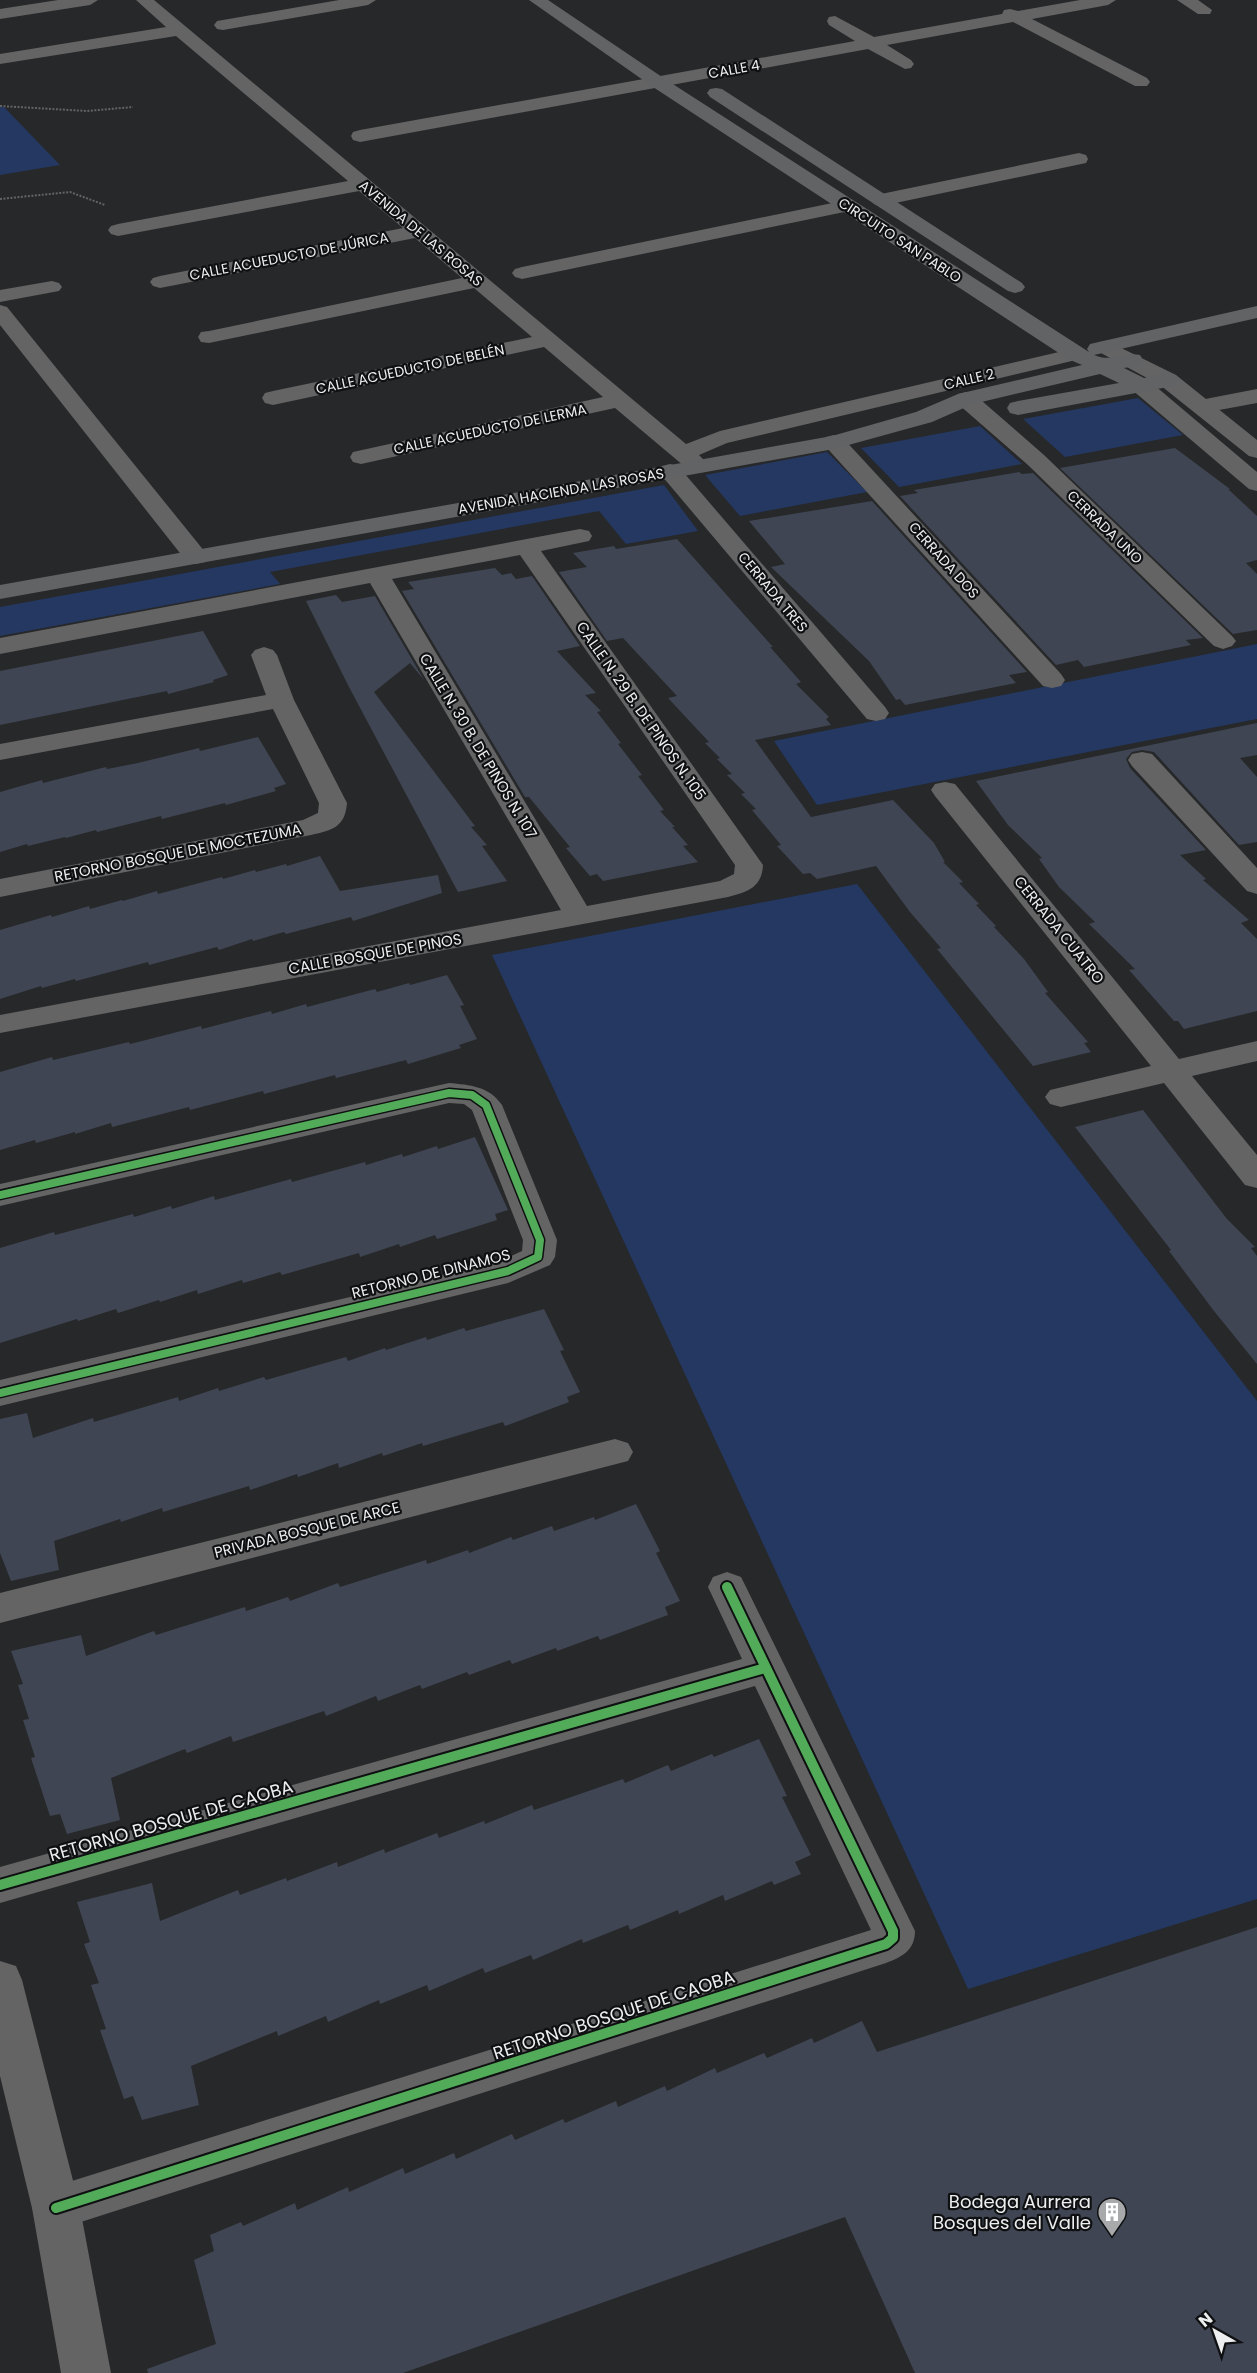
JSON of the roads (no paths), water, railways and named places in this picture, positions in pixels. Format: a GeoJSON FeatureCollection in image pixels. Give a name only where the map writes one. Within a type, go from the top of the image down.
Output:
{"type":"FeatureCollection","features":[{"type":"Feature","properties":{"kind":"main road","name":"CIRCUITO SAN PABLO"},"geometry":{"type":"LineString","coordinates":[[537,0],[659,83],[1076,354]]}},
{"type":"Feature","properties":{"kind":"main road","name":"CIRCUITO SAN PABLO"},"geometry":{"type":"LineString","coordinates":[[672,64],[1028,296]]}},
{"type":"Feature","properties":{"kind":"main road","name":"CALLE 2"},"geometry":{"type":"LineString","coordinates":[[1076,354],[1104,357],[1257,312]]}},
{"type":"Feature","properties":{"kind":"main road"},"geometry":{"type":"LineString","coordinates":[[1087,334],[1104,357],[1140,384]]}},
{"type":"Feature","properties":{"kind":"main road","name":"AVENIDA HACIENDA LAS ROSAS"},"geometry":{"type":"LineString","coordinates":[[0,592],[684,464],[834,442],[924,417],[966,399],[1104,357]]}},
{"type":"Feature","properties":{"kind":"main road","name":"AVENIDA HACIENDA LAS ROSAS"},"geometry":{"type":"LineString","coordinates":[[924,417],[985,415],[1168,380]]}},
{"type":"Feature","properties":{"kind":"street"},"geometry":{"type":"LineString","coordinates":[[0,14],[90,0]]}},
{"type":"Feature","properties":{"kind":"street","name":"AVENIDA DE LAS ROSAS"},"geometry":{"type":"LineString","coordinates":[[144,0],[620,400],[684,464]]}},
{"type":"Feature","properties":{"kind":"street"},"geometry":{"type":"LineString","coordinates":[[223,25],[368,0]]}},
{"type":"Feature","properties":{"kind":"street","name":"CALLE 4"},"geometry":{"type":"LineString","coordinates":[[360,136],[1108,0]]}},
{"type":"Feature","properties":{"kind":"street"},"geometry":{"type":"LineString","coordinates":[[1185,0],[1204,10]]}},
{"type":"Feature","properties":{"kind":"street"},"geometry":{"type":"LineString","coordinates":[[996,6],[1141,82]]}},
{"type":"Feature","properties":{"kind":"street"},"geometry":{"type":"LineString","coordinates":[[835,21],[874,43],[904,64]]}},
{"type":"Feature","properties":{"kind":"street"},"geometry":{"type":"LineString","coordinates":[[0,58],[179,30]]}},
{"type":"Feature","properties":{"kind":"street"},"geometry":{"type":"LineString","coordinates":[[471,100],[505,126]]}},
{"type":"Feature","properties":{"kind":"street"},"geometry":{"type":"LineString","coordinates":[[881,200],[1079,159]]}},
{"type":"Feature","properties":{"kind":"street"},"geometry":{"type":"LineString","coordinates":[[118,230],[363,184]]}},
{"type":"Feature","properties":{"kind":"street"},"geometry":{"type":"LineString","coordinates":[[522,273],[848,206]]}},
{"type":"Feature","properties":{"kind":"street","name":"CALLE ACUEDUCTO DE JÚRICA"},"geometry":{"type":"LineString","coordinates":[[160,282],[418,231]]}},
{"type":"Feature","properties":{"kind":"street"},"geometry":{"type":"LineString","coordinates":[[208,337],[478,281]]}},
{"type":"Feature","properties":{"kind":"street"},"geometry":{"type":"LineString","coordinates":[[0,296],[52,287]]}},
{"type":"Feature","properties":{"kind":"street"},"geometry":{"type":"LineString","coordinates":[[0,311],[196,557]]}},
{"type":"Feature","properties":{"kind":"street","name":"CALLE ACUEDUCTO DE BELÉN"},"geometry":{"type":"LineString","coordinates":[[273,398],[548,340]]}},
{"type":"Feature","properties":{"kind":"street","name":"CALLE 2"},"geometry":{"type":"LineString","coordinates":[[684,464],[720,438],[1076,354]]}},
{"type":"Feature","properties":{"kind":"street"},"geometry":{"type":"LineString","coordinates":[[1104,357],[1132,360],[1168,380],[1257,451]]}},
{"type":"Feature","properties":{"kind":"street"},"geometry":{"type":"LineString","coordinates":[[1140,384],[1257,484]]}},
{"type":"Feature","properties":{"kind":"street"},"geometry":{"type":"LineString","coordinates":[[1203,406],[1257,396]]}},
{"type":"Feature","properties":{"kind":"street","name":"CERRADA UNO"},"geometry":{"type":"LineString","coordinates":[[966,399],[1045,468],[1223,641]]}},
{"type":"Feature","properties":{"kind":"street","name":"CALLE ACUEDUCTO DE LERMA"},"geometry":{"type":"LineString","coordinates":[[361,458],[620,400]]}},
{"type":"Feature","properties":{"kind":"street","name":"CERRADA DOS"},"geometry":{"type":"LineString","coordinates":[[834,442],[1052,680]]}},
{"type":"Feature","properties":{"kind":"street","name":"CERRADA TRES"},"geometry":{"type":"LineString","coordinates":[[684,464],[876,713]]}},
{"type":"Feature","properties":{"kind":"street"},"geometry":{"type":"LineString","coordinates":[[0,646],[580,536]]}},
{"type":"Feature","properties":{"kind":"street","name":"CALLE N. 29 B. DE PINOS N. 105"},"geometry":{"type":"LineString","coordinates":[[526,546],[750,865],[748,878]]}},
{"type":"Feature","properties":{"kind":"street","name":"CALLE N. 30 B. DE PINOS N. 107"},"geometry":{"type":"LineString","coordinates":[[377,575],[579,917]]}},
{"type":"Feature","properties":{"kind":"street","name":"RETORNO BOSQUE DE MOCTEZUMA"},"geometry":{"type":"LineString","coordinates":[[0,888],[311,827],[332,817],[333,804],[281,700],[264,655]]}},
{"type":"Feature","properties":{"kind":"street"},"geometry":{"type":"LineString","coordinates":[[0,752],[281,700]]}},
{"type":"Feature","properties":{"kind":"street"},"geometry":{"type":"LineString","coordinates":[[1142,760],[1257,885]]}},
{"type":"Feature","properties":{"kind":"street","name":"CERRADA CUATRO"},"geometry":{"type":"LineString","coordinates":[[945,790],[1172,1071]]}},
{"type":"Feature","properties":{"kind":"street","name":"CALLE BOSQUE DE PINOS"},"geometry":{"type":"LineString","coordinates":[[0,1024],[728,888],[748,878]]}},
{"type":"Feature","properties":{"kind":"street"},"geometry":{"type":"LineString","coordinates":[[1061,1097],[1257,1051]]}},
{"type":"Feature","properties":{"kind":"street"},"geometry":{"type":"LineString","coordinates":[[1172,1071],[1257,1177]]}},
{"type":"Feature","properties":{"kind":"street","name":"RETORNO DE DINAMOS"},"geometry":{"type":"LineString","coordinates":[[0,1195],[449,1093],[472,1095],[486,1105],[540,1240],[538,1257],[508,1271],[0,1393]]}},
{"type":"Feature","properties":{"kind":"street","name":"PRIVADA BOSQUE DE ARCE"},"geometry":{"type":"LineString","coordinates":[[0,1608],[615,1452]]}},
{"type":"Feature","properties":{"kind":"street","name":"RETORNO BOSQUE DE CAOBA"},"geometry":{"type":"LineString","coordinates":[[56,2208],[886,1944],[893,1938],[893,1931],[727,1587]]}},
{"type":"Feature","properties":{"kind":"street","name":"RETORNO BOSQUE DE CAOBA"},"geometry":{"type":"LineString","coordinates":[[0,1885],[765,1668]]}},
{"type":"Feature","properties":{"kind":"street"},"geometry":{"type":"LineString","coordinates":[[1,1995],[56,2208],[86,2373]]}},
{"type":"Feature","properties":{"kind":"place","name":"Bodega Aurrera Bosques del Valle"},"geometry":{"type":"Point","coordinates":[1112,2238]}}]}
